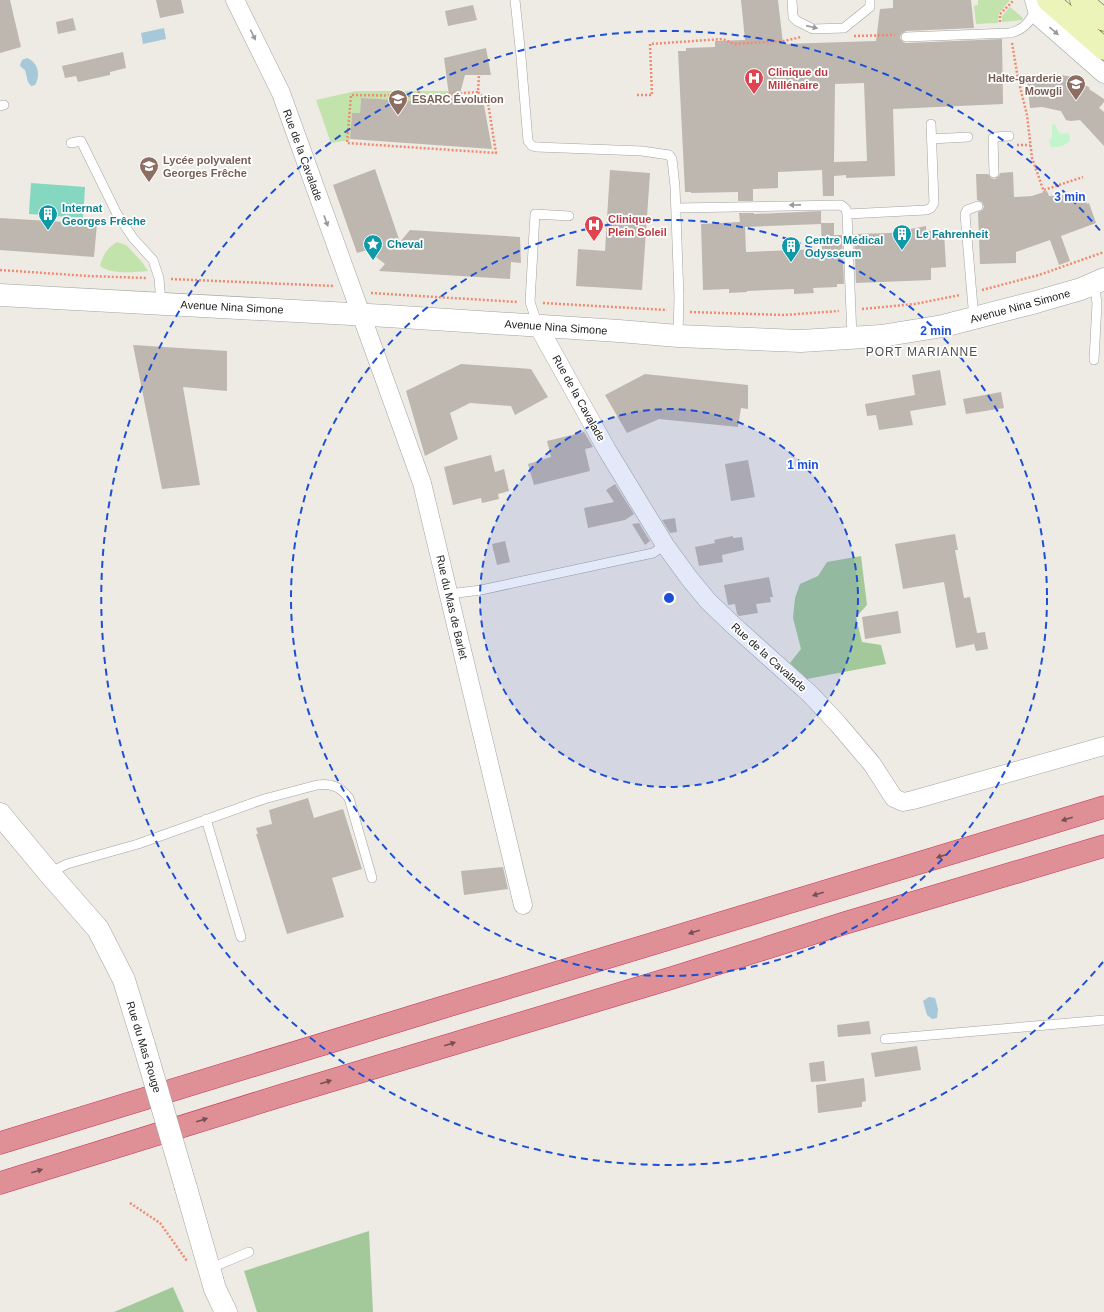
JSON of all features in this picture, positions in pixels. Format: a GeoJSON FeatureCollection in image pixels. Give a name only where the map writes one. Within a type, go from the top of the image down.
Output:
{"type":"FeatureCollection","features":[{"type":"Feature","properties":{"kind":"highway"},"geometry":{"type":"LineString","coordinates":[[0,1143],[417,1015],[1104,808]]}},
{"type":"Feature","properties":{"kind":"highway"},"geometry":{"type":"LineString","coordinates":[[0,1183],[675,977],[852,921],[1104,846]]}},
{"type":"Feature","properties":{"kind":"main road"},"geometry":{"type":"LineString","coordinates":[[1081,0],[1104,20]]}},
{"type":"Feature","properties":{"kind":"main road"},"geometry":{"type":"LineString","coordinates":[[1039,3],[1104,48]]}},
{"type":"Feature","properties":{"kind":"street","name":"Rue de la Cavalade"},"geometry":{"type":"LineString","coordinates":[[235,0],[281,93],[361,315]]}},
{"type":"Feature","properties":{"kind":"street"},"geometry":{"type":"LineString","coordinates":[[1039,3],[1038,17],[1104,74]]}},
{"type":"Feature","properties":{"kind":"street","name":"Avenue Nina Simone"},"geometry":{"type":"LineString","coordinates":[[0,295],[361,315],[678,336],[801,340],[881,336],[943,326],[1036,302],[1081,289],[1099,281]]}},
{"type":"Feature","properties":{"kind":"street","name":"Rue du Mas de Barlet"},"geometry":{"type":"LineString","coordinates":[[361,315],[422,483],[523,905]]}},
{"type":"Feature","properties":{"kind":"street","name":"Rue de la Cavalade"},"geometry":{"type":"LineString","coordinates":[[538,326],[607,450],[665,545],[689,578],[708,601],[810,694],[838,724],[872,764],[894,798],[903,802],[913,800],[1104,746]]}},
{"type":"Feature","properties":{"kind":"street","name":"Rue du Mas Rouge"},"geometry":{"type":"LineString","coordinates":[[0,814],[98,929],[124,980],[186,1188],[199,1267],[215,1289],[226,1312]]}},
{"type":"Feature","properties":{"kind":"lane"},"geometry":{"type":"LineString","coordinates":[[515,0],[522,57],[529,143],[536,147],[635,151],[669,155],[672,159],[676,187],[679,311],[678,336]]}},
{"type":"Feature","properties":{"kind":"lane"},"geometry":{"type":"LineString","coordinates":[[792,0],[793,17],[797,21],[814,29],[844,28],[870,8],[870,0]]}},
{"type":"Feature","properties":{"kind":"lane"},"geometry":{"type":"LineString","coordinates":[[901,36],[1017,32],[1022,29],[1032,18],[1039,3]]}},
{"type":"Feature","properties":{"kind":"lane"},"geometry":{"type":"LineString","coordinates":[[847,214],[926,210],[931,208],[934,203],[931,124]]}},
{"type":"Feature","properties":{"kind":"lane"},"geometry":{"type":"LineString","coordinates":[[994,173],[993,138],[1009,136]]}},
{"type":"Feature","properties":{"kind":"lane"},"geometry":{"type":"LineString","coordinates":[[931,139],[968,137]]}},
{"type":"Feature","properties":{"kind":"lane"},"geometry":{"type":"LineString","coordinates":[[71,143],[81,141],[117,214],[133,238],[153,260],[159,278],[161,303]]}},
{"type":"Feature","properties":{"kind":"lane"},"geometry":{"type":"LineString","coordinates":[[676,208],[834,205],[841,206],[846,209],[852,338]]}},
{"type":"Feature","properties":{"kind":"lane"},"geometry":{"type":"LineString","coordinates":[[974,319],[965,214],[967,210],[978,206]]}},
{"type":"Feature","properties":{"kind":"lane"},"geometry":{"type":"LineString","coordinates":[[538,326],[530,302],[535,214],[569,216]]}},
{"type":"Feature","properties":{"kind":"lane"},"geometry":{"type":"LineString","coordinates":[[1094,360],[1099,281]]}},
{"type":"Feature","properties":{"kind":"lane"},"geometry":{"type":"LineString","coordinates":[[449,594],[481,590],[646,555],[653,553],[665,545]]}},
{"type":"Feature","properties":{"kind":"lane"},"geometry":{"type":"LineString","coordinates":[[49,873],[67,864],[138,844],[264,799],[325,784],[332,785],[342,790],[349,798],[372,878]]}},
{"type":"Feature","properties":{"kind":"lane"},"geometry":{"type":"LineString","coordinates":[[206,819],[241,937]]}},
{"type":"Feature","properties":{"kind":"lane"},"geometry":{"type":"LineString","coordinates":[[885,1039],[1104,1020]]}},
{"type":"Feature","properties":{"kind":"lane"},"geometry":{"type":"LineString","coordinates":[[199,1267],[249,1252]]}},
{"type":"Feature","properties":{"kind":"path"},"geometry":{"type":"LineString","coordinates":[[1000,33],[1000,14],[1014,0]]}},
{"type":"Feature","properties":{"kind":"path"},"geometry":{"type":"LineString","coordinates":[[1010,33],[1017,73],[1027,115],[1032,158],[1044,191],[1083,177]]}},
{"type":"Feature","properties":{"kind":"path"},"geometry":{"type":"LineString","coordinates":[[880,35],[901,36]]}},
{"type":"Feature","properties":{"kind":"path"},"geometry":{"type":"LineString","coordinates":[[637,96],[652,95],[650,44],[723,39],[734,44],[784,41]]}},
{"type":"Feature","properties":{"kind":"path"},"geometry":{"type":"LineString","coordinates":[[478,92],[418,96],[351,95],[347,143],[496,153],[488,103],[478,92],[479,75]]}},
{"type":"Feature","properties":{"kind":"path"},"geometry":{"type":"LineString","coordinates":[[418,101],[419,91]]}},
{"type":"Feature","properties":{"kind":"path"},"geometry":{"type":"LineString","coordinates":[[0,270],[88,276],[159,278],[352,289],[679,311],[784,315],[915,304],[971,293],[1039,275],[1104,252]]}},
{"type":"Feature","properties":{"kind":"path"},"geometry":{"type":"LineString","coordinates":[[130,1203],[160,1223],[199,1267]]}},
{"type":"Feature","properties":{"kind":"green space"},"geometry":{"type":"Polygon","coordinates":[[[978,0],[1010,0],[999,13],[998,23],[976,24],[974,6],[978,5],[978,0]]]}},
{"type":"Feature","properties":{"kind":"green space"},"geometry":{"type":"Polygon","coordinates":[[[1010,7],[1023,18],[1022,20],[1002,22],[1002,16],[1010,7]]]}},
{"type":"Feature","properties":{"kind":"green space"},"geometry":{"type":"Polygon","coordinates":[[[356,91],[448,91],[447,103],[361,98],[360,113],[352,113],[350,140],[331,143],[316,100],[356,91]]]}},
{"type":"Feature","properties":{"kind":"green space"},"geometry":{"type":"Polygon","coordinates":[[[1055,124],[1058,132],[1062,134],[1067,133],[1070,136],[1070,141],[1061,146],[1051,147],[1049,141],[1052,137],[1052,125],[1055,124]]]}},
{"type":"Feature","properties":{"kind":"green space"},"geometry":{"type":"Polygon","coordinates":[[[31,183],[85,187],[83,218],[29,214],[31,183]]]}},
{"type":"Feature","properties":{"kind":"green space"},"geometry":{"type":"Polygon","coordinates":[[[117,242],[126,245],[142,262],[148,271],[117,272],[110,271],[100,266],[106,252],[117,242]]]}},
{"type":"Feature","properties":{"kind":"green space"},"geometry":{"type":"Polygon","coordinates":[[[861,556],[867,605],[856,617],[862,642],[881,645],[886,664],[807,679],[790,663],[801,649],[793,618],[795,598],[800,584],[818,576],[827,562],[861,556]]]}},
{"type":"Feature","properties":{"kind":"green space"},"geometry":{"type":"Polygon","coordinates":[[[369,1231],[373,1312],[257,1312],[244,1271],[369,1231]]]}},
{"type":"Feature","properties":{"kind":"green space"},"geometry":{"type":"Polygon","coordinates":[[[173,1287],[184,1312],[114,1312],[173,1287]]]}},
{"type":"Feature","properties":{"kind":"water"},"geometry":{"type":"Polygon","coordinates":[[[164,28],[166,39],[143,44],[141,33],[164,28]]]}},
{"type":"Feature","properties":{"kind":"water"},"geometry":{"type":"Polygon","coordinates":[[[27,58],[34,62],[38,73],[35,85],[31,86],[28,82],[25,70],[20,65],[22,60],[27,58]]]}},
{"type":"Feature","properties":{"kind":"water"},"geometry":{"type":"Polygon","coordinates":[[[929,997],[935,998],[938,1009],[937,1018],[932,1019],[927,1015],[923,1001],[929,997]]]}},
{"type":"Feature","properties":{"kind":"building"},"geometry":{"type":"Polygon","coordinates":[[[0,0],[10,0],[21,47],[0,53],[0,0]]]}},
{"type":"Feature","properties":{"kind":"building"},"geometry":{"type":"Polygon","coordinates":[[[156,0],[181,0],[184,13],[160,18],[156,0]]]}},
{"type":"Feature","properties":{"kind":"building","name":"Clinique du Millénaire"},"geometry":{"type":"Polygon","coordinates":[[[741,0],[778,0],[783,44],[876,41],[880,9],[893,8],[893,0],[971,0],[974,28],[906,31],[901,34],[900,38],[906,43],[1002,39],[1003,104],[893,109],[895,176],[846,178],[846,175],[834,176],[834,196],[823,196],[822,170],[778,172],[778,188],[753,189],[753,201],[738,201],[738,192],[685,192],[678,51],[686,51],[686,48],[715,47],[715,41],[745,40],[741,0]],[[864,83],[835,84],[834,162],[867,161],[864,83]]]}},
{"type":"Feature","properties":{"kind":"building"},"geometry":{"type":"Polygon","coordinates":[[[473,5],[477,20],[448,26],[445,11],[473,5]]]}},
{"type":"Feature","properties":{"kind":"building"},"geometry":{"type":"Polygon","coordinates":[[[73,18],[76,30],[58,34],[56,22],[73,18]]]}},
{"type":"Feature","properties":{"kind":"building"},"geometry":{"type":"Polygon","coordinates":[[[486,48],[491,75],[465,75],[457,104],[484,105],[492,149],[350,139],[352,113],[360,113],[361,98],[450,103],[444,58],[486,48]]]}},
{"type":"Feature","properties":{"kind":"building"},"geometry":{"type":"Polygon","coordinates":[[[123,52],[126,68],[110,72],[110,75],[78,82],[76,76],[65,78],[62,66],[123,52]]]}},
{"type":"Feature","properties":{"kind":"building"},"geometry":{"type":"Polygon","coordinates":[[[1061,75],[1073,77],[1104,99],[1104,102],[1099,108],[1104,112],[1104,146],[1080,120],[1066,120],[1061,111],[1042,107],[1030,108],[1027,81],[1061,75]]]}},
{"type":"Feature","properties":{"kind":"building"},"geometry":{"type":"Polygon","coordinates":[[[375,169],[400,242],[410,230],[520,237],[521,263],[511,262],[510,279],[379,271],[385,264],[367,250],[357,253],[333,185],[375,169]]]}},
{"type":"Feature","properties":{"kind":"building"},"geometry":{"type":"Polygon","coordinates":[[[610,170],[650,173],[642,290],[576,286],[578,249],[605,251],[610,170]]]}},
{"type":"Feature","properties":{"kind":"building"},"geometry":{"type":"Polygon","coordinates":[[[1013,172],[1014,197],[1032,196],[1047,191],[1049,196],[1084,194],[1096,223],[1061,236],[1070,261],[1059,265],[1050,240],[1016,252],[1016,263],[980,264],[978,212],[984,207],[982,202],[977,200],[976,174],[988,174],[991,178],[995,179],[1000,173],[1013,172]]]}},
{"type":"Feature","properties":{"kind":"building","name":"Centre Médical Odysseum"},"geometry":{"type":"Polygon","coordinates":[[[821,211],[821,223],[834,223],[834,235],[842,235],[844,284],[837,284],[837,287],[813,288],[814,293],[794,294],[794,289],[729,293],[729,289],[703,290],[701,224],[740,222],[739,213],[754,214],[821,211]],[[821,223],[745,227],[746,252],[822,249],[821,223]]]}},
{"type":"Feature","properties":{"kind":"building","name":"Internat Georges Frêche"},"geometry":{"type":"Polygon","coordinates":[[[0,218],[97,224],[94,257],[0,250],[0,218]]]}},
{"type":"Feature","properties":{"kind":"building","name":"Le Fahrenheit"},"geometry":{"type":"Polygon","coordinates":[[[926,226],[926,231],[944,231],[946,267],[931,268],[931,280],[856,283],[854,234],[890,233],[926,226]]]}},
{"type":"Feature","properties":{"kind":"building"},"geometry":{"type":"Polygon","coordinates":[[[133,345],[227,351],[227,391],[183,387],[200,485],[162,489],[133,345]]]}},
{"type":"Feature","properties":{"kind":"building"},"geometry":{"type":"Polygon","coordinates":[[[461,364],[531,369],[548,397],[515,415],[511,406],[470,403],[450,413],[458,439],[425,456],[406,391],[461,364]]]}},
{"type":"Feature","properties":{"kind":"building"},"geometry":{"type":"Polygon","coordinates":[[[940,370],[946,405],[910,411],[913,425],[879,430],[876,415],[867,416],[865,404],[915,395],[912,375],[940,370]]]}},
{"type":"Feature","properties":{"kind":"building"},"geometry":{"type":"Polygon","coordinates":[[[645,374],[748,385],[748,409],[741,408],[738,427],[659,419],[627,433],[605,395],[645,374]]]}},
{"type":"Feature","properties":{"kind":"building"},"geometry":{"type":"Polygon","coordinates":[[[1001,392],[1004,408],[966,414],[963,399],[1001,392]]]}},
{"type":"Feature","properties":{"kind":"building"},"geometry":{"type":"Polygon","coordinates":[[[584,432],[593,447],[585,449],[590,471],[534,485],[528,464],[551,457],[547,441],[584,432]]]}},
{"type":"Feature","properties":{"kind":"building"},"geometry":{"type":"Polygon","coordinates":[[[491,455],[495,472],[504,469],[509,491],[498,494],[499,499],[482,503],[481,498],[453,505],[444,467],[491,455]]]}},
{"type":"Feature","properties":{"kind":"building"},"geometry":{"type":"Polygon","coordinates":[[[748,460],[755,497],[731,501],[725,464],[748,460]]]}},
{"type":"Feature","properties":{"kind":"building"},"geometry":{"type":"Polygon","coordinates":[[[615,484],[634,514],[625,520],[588,528],[584,508],[614,502],[606,490],[615,484]]]}},
{"type":"Feature","properties":{"kind":"building"},"geometry":{"type":"Polygon","coordinates":[[[675,518],[677,532],[670,533],[662,520],[675,518]]]}},
{"type":"Feature","properties":{"kind":"building"},"geometry":{"type":"Polygon","coordinates":[[[639,523],[650,541],[645,545],[632,524],[639,523]]]}},
{"type":"Feature","properties":{"kind":"building"},"geometry":{"type":"Polygon","coordinates":[[[955,534],[958,550],[955,550],[964,598],[970,597],[977,633],[985,632],[988,649],[976,651],[974,644],[956,648],[944,582],[903,589],[895,544],[955,534]]]}},
{"type":"Feature","properties":{"kind":"building"},"geometry":{"type":"Polygon","coordinates":[[[733,536],[733,538],[742,537],[744,550],[722,555],[723,562],[699,566],[695,547],[715,543],[714,540],[733,536]]]}},
{"type":"Feature","properties":{"kind":"building"},"geometry":{"type":"Polygon","coordinates":[[[505,541],[510,562],[497,565],[492,544],[505,541]]]}},
{"type":"Feature","properties":{"kind":"building"},"geometry":{"type":"Polygon","coordinates":[[[769,577],[773,597],[770,597],[771,602],[756,604],[758,613],[739,616],[737,614],[735,604],[728,605],[724,585],[769,577]]]}},
{"type":"Feature","properties":{"kind":"building"},"geometry":{"type":"Polygon","coordinates":[[[898,611],[901,633],[865,639],[862,617],[898,611]]]}},
{"type":"Feature","properties":{"kind":"building"},"geometry":{"type":"Polygon","coordinates":[[[308,798],[314,818],[343,809],[362,869],[332,878],[344,917],[287,934],[256,834],[258,834],[256,828],[272,824],[269,810],[308,798]]]}},
{"type":"Feature","properties":{"kind":"building"},"geometry":{"type":"Polygon","coordinates":[[[503,867],[508,889],[464,895],[461,871],[503,867]]]}},
{"type":"Feature","properties":{"kind":"building"},"geometry":{"type":"Polygon","coordinates":[[[869,1021],[871,1034],[838,1037],[837,1025],[869,1021]]]}},
{"type":"Feature","properties":{"kind":"building"},"geometry":{"type":"Polygon","coordinates":[[[917,1046],[921,1070],[875,1077],[871,1053],[917,1046]]]}},
{"type":"Feature","properties":{"kind":"building"},"geometry":{"type":"Polygon","coordinates":[[[824,1061],[826,1081],[811,1082],[809,1063],[824,1061]]]}},
{"type":"Feature","properties":{"kind":"building"},"geometry":{"type":"Polygon","coordinates":[[[864,1078],[866,1101],[862,1102],[862,1107],[818,1113],[816,1085],[864,1078]]]}},
{"type":"Feature","properties":{"kind":"place","name":"Clinique du Millénaire"},"geometry":{"type":"Point","coordinates":[754,95]}},
{"type":"Feature","properties":{"kind":"place","name":"Halte-garderie Mowgli"},"geometry":{"type":"Point","coordinates":[1076,101]}},
{"type":"Feature","properties":{"kind":"place","name":"ESARC Évolution"},"geometry":{"type":"Point","coordinates":[398,116]}},
{"type":"Feature","properties":{"kind":"place","name":"Lycée polyvalent Georges Frêche"},"geometry":{"type":"Point","coordinates":[149,183]}},
{"type":"Feature","properties":{"kind":"place","name":"Internat Georges Frêche"},"geometry":{"type":"Point","coordinates":[48,231]}},
{"type":"Feature","properties":{"kind":"place","name":"Clinique Plein Soleil"},"geometry":{"type":"Point","coordinates":[594,242]}},
{"type":"Feature","properties":{"kind":"place","name":"Le Fahrenheit"},"geometry":{"type":"Point","coordinates":[902,251]}},
{"type":"Feature","properties":{"kind":"place","name":"Cheval"},"geometry":{"type":"Point","coordinates":[373,261]}},
{"type":"Feature","properties":{"kind":"place","name":"Centre Médical Odysseum"},"geometry":{"type":"Point","coordinates":[791,263]}},
{"type":"Feature","properties":{"kind":"district","name":"PORT MARIANNE"},"geometry":{"type":"Point","coordinates":[922,352]}}]}
